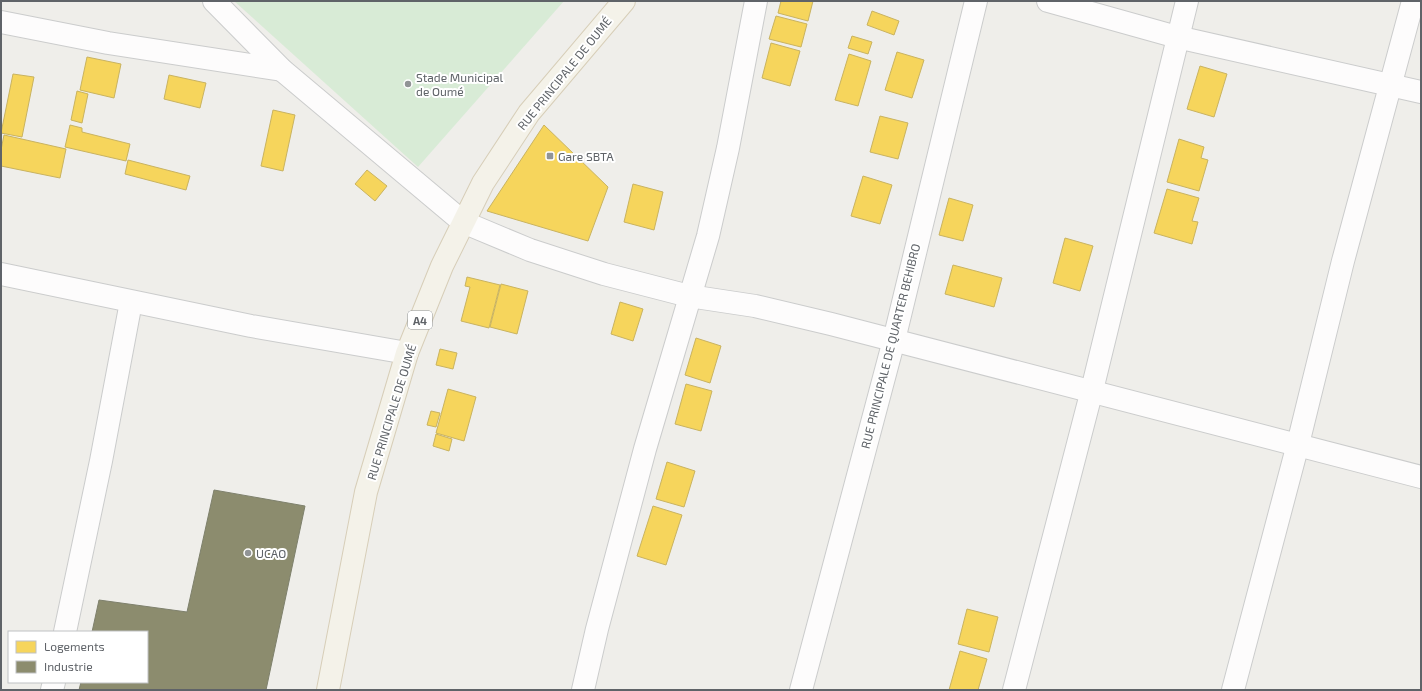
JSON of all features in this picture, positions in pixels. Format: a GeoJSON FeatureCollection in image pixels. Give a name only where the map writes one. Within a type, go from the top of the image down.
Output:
{"type":"FeatureCollection","features":[{"type":"Feature","properties":{"kind":"main road","name":"RUE PRINCIPALE DE OUMÉ"},"geometry":{"type":"LineString","coordinates":[[328,690],[366,492],[407,353],[442,266],[483,183],[529,113],[624,1]]}},
{"type":"Feature","properties":{"kind":"street"},"geometry":{"type":"LineString","coordinates":[[214,1],[282,70],[463,222],[530,250],[604,274],[689,296],[755,306],[894,340],[1092,390],[1421,477]]}},
{"type":"Feature","properties":{"kind":"street"},"geometry":{"type":"LineString","coordinates":[[582,690],[645,449],[689,296],[698,272],[719,193],[756,1]]}},
{"type":"Feature","properties":{"kind":"street","name":"RUE PRINCIPALE DE QUARTER BEHIBRO"},"geometry":{"type":"LineString","coordinates":[[801,690],[894,340],[976,1]]}},
{"type":"Feature","properties":{"kind":"street"},"geometry":{"type":"LineString","coordinates":[[1048,1],[1177,37],[1421,92]]}},
{"type":"Feature","properties":{"kind":"street"},"geometry":{"type":"LineString","coordinates":[[1014,690],[1092,390],[1186,1]]}},
{"type":"Feature","properties":{"kind":"street"},"geometry":{"type":"LineString","coordinates":[[1233,690],[1298,444],[1343,261],[1413,1]]}},
{"type":"Feature","properties":{"kind":"street"},"geometry":{"type":"LineString","coordinates":[[1,22],[108,43],[282,70]]}},
{"type":"Feature","properties":{"kind":"street"},"geometry":{"type":"LineString","coordinates":[[1,274],[251,326],[407,353]]}},
{"type":"Feature","properties":{"kind":"street"},"geometry":{"type":"LineString","coordinates":[[65,631],[101,461],[131,302]]}},
{"type":"Feature","properties":{"kind":"green space","name":"Stade Municipal de Oumé"},"geometry":{"type":"Polygon","coordinates":[[[234,1],[564,1],[418,167],[234,1]]]}},
{"type":"Feature","properties":{"kind":"building: Logements"},"geometry":{"type":"Polygon","coordinates":[[[781,1],[813,1],[808,21],[778,13],[781,1]]]}},
{"type":"Feature","properties":{"kind":"building: Logements"},"geometry":{"type":"Polygon","coordinates":[[[872,11],[899,21],[894,35],[867,25],[872,11]]]}},
{"type":"Feature","properties":{"kind":"building: Logements"},"geometry":{"type":"Polygon","coordinates":[[[776,16],[807,24],[801,47],[769,39],[776,16]]]}},
{"type":"Feature","properties":{"kind":"building: Logements"},"geometry":{"type":"Polygon","coordinates":[[[852,36],[872,42],[868,54],[848,48],[852,36]]]}},
{"type":"Feature","properties":{"kind":"building: Logements"},"geometry":{"type":"Polygon","coordinates":[[[771,43],[800,51],[790,86],[762,78],[771,43]]]}},
{"type":"Feature","properties":{"kind":"building: Logements"},"geometry":{"type":"Polygon","coordinates":[[[897,52],[924,60],[912,98],[885,90],[897,52]]]}},
{"type":"Feature","properties":{"kind":"building: Logements"},"geometry":{"type":"Polygon","coordinates":[[[849,54],[871,61],[858,106],[835,100],[849,54]]]}},
{"type":"Feature","properties":{"kind":"building: Logements"},"geometry":{"type":"Polygon","coordinates":[[[87,57],[121,64],[114,98],[80,90],[87,57]]]}},
{"type":"Feature","properties":{"kind":"building: Logements"},"geometry":{"type":"Polygon","coordinates":[[[1200,66],[1227,74],[1214,117],[1187,109],[1200,66]]]}},
{"type":"Feature","properties":{"kind":"building: Logements"},"geometry":{"type":"Polygon","coordinates":[[[13,74],[34,77],[22,137],[1,133],[13,74]]]}},
{"type":"Feature","properties":{"kind":"building: Logements"},"geometry":{"type":"Polygon","coordinates":[[[169,75],[206,83],[200,108],[164,99],[169,75]]]}},
{"type":"Feature","properties":{"kind":"building: Logements"},"geometry":{"type":"Polygon","coordinates":[[[77,91],[88,94],[82,123],[71,120],[77,91]]]}},
{"type":"Feature","properties":{"kind":"building: Logements"},"geometry":{"type":"Polygon","coordinates":[[[273,110],[295,115],[283,171],[261,166],[273,110]]]}},
{"type":"Feature","properties":{"kind":"building: Logements"},"geometry":{"type":"Polygon","coordinates":[[[880,116],[908,123],[898,159],[870,152],[880,116]]]}},
{"type":"Feature","properties":{"kind":"building: Logements"},"geometry":{"type":"Polygon","coordinates":[[[70,125],[82,128],[82,132],[130,144],[126,161],[65,147],[70,125]]]}},
{"type":"Feature","properties":{"kind":"building: Logements","name":"Gare SBTA"},"geometry":{"type":"Polygon","coordinates":[[[544,125],[608,187],[588,241],[487,211],[544,125]]]}},
{"type":"Feature","properties":{"kind":"building: Logements"},"geometry":{"type":"Polygon","coordinates":[[[4,135],[66,149],[60,178],[1,166],[1,150],[4,135]]]}},
{"type":"Feature","properties":{"kind":"building: Logements"},"geometry":{"type":"Polygon","coordinates":[[[1179,139],[1204,147],[1201,158],[1208,160],[1199,191],[1167,182],[1179,139]]]}},
{"type":"Feature","properties":{"kind":"building: Logements"},"geometry":{"type":"Polygon","coordinates":[[[128,160],[190,176],[186,190],[125,174],[128,160]]]}},
{"type":"Feature","properties":{"kind":"building: Logements"},"geometry":{"type":"Polygon","coordinates":[[[367,170],[387,186],[375,201],[355,184],[367,170]]]}},
{"type":"Feature","properties":{"kind":"building: Logements"},"geometry":{"type":"Polygon","coordinates":[[[863,176],[892,185],[880,224],[851,216],[863,176]]]}},
{"type":"Feature","properties":{"kind":"building: Logements"},"geometry":{"type":"Polygon","coordinates":[[[633,184],[663,192],[654,230],[624,222],[633,184]]]}},
{"type":"Feature","properties":{"kind":"building: Logements"},"geometry":{"type":"Polygon","coordinates":[[[1167,189],[1199,198],[1192,221],[1198,222],[1192,244],[1154,233],[1167,189]]]}},
{"type":"Feature","properties":{"kind":"building: Logements"},"geometry":{"type":"Polygon","coordinates":[[[949,198],[973,205],[963,241],[939,235],[949,198]]]}},
{"type":"Feature","properties":{"kind":"building: Logements"},"geometry":{"type":"Polygon","coordinates":[[[1065,238],[1093,246],[1080,291],[1053,283],[1065,238]]]}},
{"type":"Feature","properties":{"kind":"building: Logements"},"geometry":{"type":"Polygon","coordinates":[[[953,265],[1002,278],[994,307],[945,294],[953,265]]]}},
{"type":"Feature","properties":{"kind":"building: Logements"},"geometry":{"type":"Polygon","coordinates":[[[467,277],[500,285],[489,328],[461,321],[470,287],[465,286],[467,277]]]}},
{"type":"Feature","properties":{"kind":"building: Logements"},"geometry":{"type":"Polygon","coordinates":[[[501,284],[528,291],[517,334],[490,327],[501,284]]]}},
{"type":"Feature","properties":{"kind":"building: Logements"},"geometry":{"type":"Polygon","coordinates":[[[620,302],[643,309],[633,341],[611,334],[620,302]]]}},
{"type":"Feature","properties":{"kind":"building: Logements"},"geometry":{"type":"Polygon","coordinates":[[[696,338],[721,346],[710,383],[685,375],[696,338]]]}},
{"type":"Feature","properties":{"kind":"building: Logements"},"geometry":{"type":"Polygon","coordinates":[[[440,349],[457,353],[453,369],[436,365],[440,349]]]}},
{"type":"Feature","properties":{"kind":"building: Logements"},"geometry":{"type":"Polygon","coordinates":[[[686,384],[712,391],[701,431],[675,424],[686,384]]]}},
{"type":"Feature","properties":{"kind":"building: Logements"},"geometry":{"type":"Polygon","coordinates":[[[448,389],[476,397],[464,441],[436,433],[448,389]]]}},
{"type":"Feature","properties":{"kind":"building: Logements"},"geometry":{"type":"Polygon","coordinates":[[[431,411],[440,413],[436,427],[427,425],[431,411]]]}},
{"type":"Feature","properties":{"kind":"building: Logements"},"geometry":{"type":"Polygon","coordinates":[[[436,434],[452,439],[449,451],[433,446],[436,434]]]}},
{"type":"Feature","properties":{"kind":"building: Logements"},"geometry":{"type":"Polygon","coordinates":[[[667,462],[695,471],[684,507],[656,499],[667,462]]]}},
{"type":"Feature","properties":{"kind":"building: Logements"},"geometry":{"type":"Polygon","coordinates":[[[653,506],[682,515],[666,565],[637,556],[653,506]]]}},
{"type":"Feature","properties":{"kind":"building: Logements"},"geometry":{"type":"Polygon","coordinates":[[[967,609],[998,617],[989,652],[958,644],[967,609]]]}},
{"type":"Feature","properties":{"kind":"building: Logements"},"geometry":{"type":"Polygon","coordinates":[[[960,651],[987,659],[978,690],[949,690],[960,651]]]}},
{"type":"Feature","properties":{"kind":"building: Industrie","name":"UCAO"},"geometry":{"type":"Polygon","coordinates":[[[214,490],[305,506],[266,690],[79,690],[81,683],[148,683],[148,631],[92,631],[99,600],[187,612],[214,490]]]}},
{"type":"Feature","properties":{"kind":"place","name":"Stade Municipal de Oumé"},"geometry":{"type":"Point","coordinates":[408,84]}},
{"type":"Feature","properties":{"kind":"place","name":"Gare SBTA"},"geometry":{"type":"Point","coordinates":[550,156]}},
{"type":"Feature","properties":{"kind":"place","name":"UCAO"},"geometry":{"type":"Point","coordinates":[248,553]}}]}
